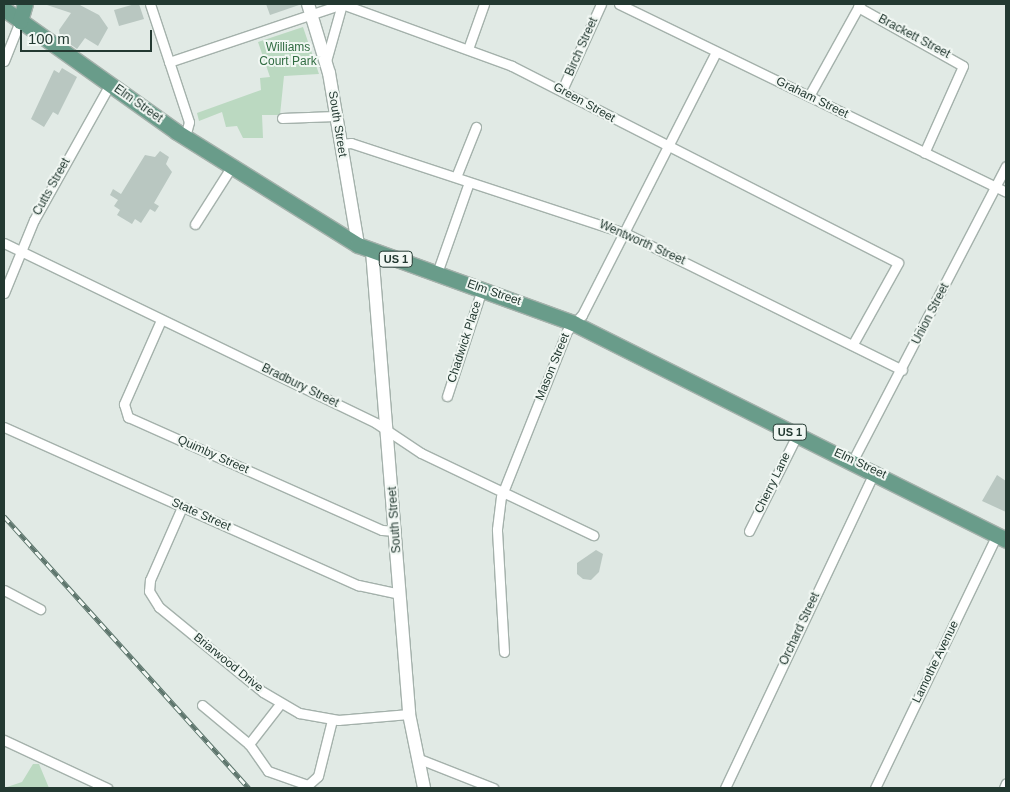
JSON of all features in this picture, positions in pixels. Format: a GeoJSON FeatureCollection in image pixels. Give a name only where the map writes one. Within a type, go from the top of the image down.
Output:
{"type":"FeatureCollection","features":[{"type":"Feature","properties":{"kind":"main road"},"geometry":{"type":"LineString","coordinates":[[20,21],[25,4]]}},
{"type":"Feature","properties":{"kind":"main road","name":"Elm Street"},"geometry":{"type":"LineString","coordinates":[[4,9],[185,137],[365,248],[573,323],[796,435],[875,470],[1002,537]]}},
{"type":"Feature","properties":{"kind":"street"},"geometry":{"type":"LineString","coordinates":[[150,4],[189,122],[185,137]]}},
{"type":"Feature","properties":{"kind":"street"},"geometry":{"type":"LineString","coordinates":[[169,62],[310,8],[342,4],[326,61]]}},
{"type":"Feature","properties":{"kind":"street","name":"Green Street"},"geometry":{"type":"LineString","coordinates":[[342,4],[468,49],[562,90],[668,149],[898,263],[853,344]]}},
{"type":"Feature","properties":{"kind":"street"},"geometry":{"type":"LineString","coordinates":[[468,49],[484,4]]}},
{"type":"Feature","properties":{"kind":"street","name":"Birch Street"},"geometry":{"type":"LineString","coordinates":[[562,90],[601,4]]}},
{"type":"Feature","properties":{"kind":"street","name":"Graham Street"},"geometry":{"type":"LineString","coordinates":[[619,4],[1006,192]]}},
{"type":"Feature","properties":{"kind":"street"},"geometry":{"type":"LineString","coordinates":[[808,96],[859,5]]}},
{"type":"Feature","properties":{"kind":"street","name":"Brackett Street"},"geometry":{"type":"LineString","coordinates":[[859,5],[963,66],[924,153]]}},
{"type":"Feature","properties":{"kind":"street","name":"South Street"},"geometry":{"type":"LineString","coordinates":[[310,8],[326,61],[340,144],[365,248],[388,431],[409,714],[424,788]]}},
{"type":"Feature","properties":{"kind":"street"},"geometry":{"type":"LineString","coordinates":[[4,61],[20,21]]}},
{"type":"Feature","properties":{"kind":"street","name":"Mason Street"},"geometry":{"type":"LineString","coordinates":[[504,652],[497,528],[503,492],[573,323],[582,315],[716,52]]}},
{"type":"Feature","properties":{"kind":"street","name":"Cutts Street"},"geometry":{"type":"LineString","coordinates":[[4,293],[20,250],[110,84]]}},
{"type":"Feature","properties":{"kind":"street"},"geometry":{"type":"LineString","coordinates":[[282,118],[335,116]]}},
{"type":"Feature","properties":{"kind":"street"},"geometry":{"type":"LineString","coordinates":[[456,178],[476,127]]}},
{"type":"Feature","properties":{"kind":"street","name":"Wentworth Street"},"geometry":{"type":"LineString","coordinates":[[340,144],[351,143],[625,233],[853,344],[902,370]]}},
{"type":"Feature","properties":{"kind":"street"},"geometry":{"type":"LineString","coordinates":[[195,224],[232,166]]}},
{"type":"Feature","properties":{"kind":"street","name":"Union Street"},"geometry":{"type":"LineString","coordinates":[[854,460],[1006,166]]}},
{"type":"Feature","properties":{"kind":"street"},"geometry":{"type":"LineString","coordinates":[[437,273],[469,182]]}},
{"type":"Feature","properties":{"kind":"street","name":"Bradbury Street"},"geometry":{"type":"LineString","coordinates":[[4,243],[388,431],[421,453],[593,535]]}},
{"type":"Feature","properties":{"kind":"street","name":"Chadwick Place"},"geometry":{"type":"LineString","coordinates":[[447,396],[482,289]]}},
{"type":"Feature","properties":{"kind":"street","name":"Quimby Street"},"geometry":{"type":"LineString","coordinates":[[161,320],[124,404],[128,417],[382,530],[396,531]]}},
{"type":"Feature","properties":{"kind":"street","name":"State Street"},"geometry":{"type":"LineString","coordinates":[[4,427],[373,591],[400,594]]}},
{"type":"Feature","properties":{"kind":"street","name":"Cherry Lane"},"geometry":{"type":"LineString","coordinates":[[749,531],[796,435]]}},
{"type":"Feature","properties":{"kind":"street","name":"Orchard Street"},"geometry":{"type":"LineString","coordinates":[[725,788],[875,470]]}},
{"type":"Feature","properties":{"kind":"street","name":"Briarwood Drive"},"geometry":{"type":"LineString","coordinates":[[182,507],[152,574],[153,599],[280,704],[332,720],[409,714]]}},
{"type":"Feature","properties":{"kind":"street","name":"Lamothe Avenue"},"geometry":{"type":"LineString","coordinates":[[875,788],[1002,537]]}},
{"type":"Feature","properties":{"kind":"street"},"geometry":{"type":"LineString","coordinates":[[4,590],[40,609]]}},
{"type":"Feature","properties":{"kind":"street"},"geometry":{"type":"LineString","coordinates":[[249,744],[280,704]]}},
{"type":"Feature","properties":{"kind":"street"},"geometry":{"type":"LineString","coordinates":[[202,705],[249,744],[268,771],[313,784],[332,720]]}},
{"type":"Feature","properties":{"kind":"street"},"geometry":{"type":"LineString","coordinates":[[4,740],[107,788]]}},
{"type":"Feature","properties":{"kind":"street"},"geometry":{"type":"LineString","coordinates":[[417,758],[493,788]]}},
{"type":"Feature","properties":{"kind":"street"},"geometry":{"type":"LineString","coordinates":[[1004,788],[1006,783]]}},
{"type":"Feature","properties":{"kind":"green space","name":"Williams Court Park"},"geometry":{"type":"Polygon","coordinates":[[[303,27],[319,74],[284,76],[280,115],[262,115],[263,138],[243,138],[237,126],[226,127],[222,112],[199,121],[197,113],[261,90],[260,78],[270,77],[258,42],[303,27]]]}},
{"type":"Feature","properties":{"kind":"green space"},"geometry":{"type":"Polygon","coordinates":[[[33,764],[39,764],[49,788],[4,788],[22,782],[33,764]]]}},
{"type":"Feature","properties":{"kind":"building"},"geometry":{"type":"Polygon","coordinates":[[[44,4],[78,4],[99,15],[108,28],[98,46],[85,38],[77,49],[60,37],[59,30],[71,13],[44,4]]]}},
{"type":"Feature","properties":{"kind":"building"},"geometry":{"type":"Polygon","coordinates":[[[139,4],[144,19],[119,26],[114,10],[139,4]]]}},
{"type":"Feature","properties":{"kind":"building"},"geometry":{"type":"Polygon","coordinates":[[[266,4],[299,4],[299,5],[270,15],[266,4]]]}},
{"type":"Feature","properties":{"kind":"building"},"geometry":{"type":"Polygon","coordinates":[[[62,68],[77,77],[58,115],[53,112],[44,127],[31,119],[54,70],[59,73],[62,68]]]}},
{"type":"Feature","properties":{"kind":"building"},"geometry":{"type":"Polygon","coordinates":[[[160,151],[169,157],[166,164],[172,172],[154,203],[159,206],[155,212],[150,209],[141,223],[135,219],[132,224],[117,215],[120,210],[114,206],[118,200],[110,195],[113,189],[121,194],[145,155],[155,157],[160,151]]]}},
{"type":"Feature","properties":{"kind":"building"},"geometry":{"type":"Polygon","coordinates":[[[997,475],[1006,481],[1006,512],[982,501],[997,475]]]}},
{"type":"Feature","properties":{"kind":"building"},"geometry":{"type":"Polygon","coordinates":[[[596,550],[603,554],[599,572],[591,580],[583,579],[577,574],[577,563],[596,550]]]}},
{"type":"Feature","properties":{"kind":"railway"},"geometry":{"type":"LineString","coordinates":[[4,516],[249,788]]}}]}
